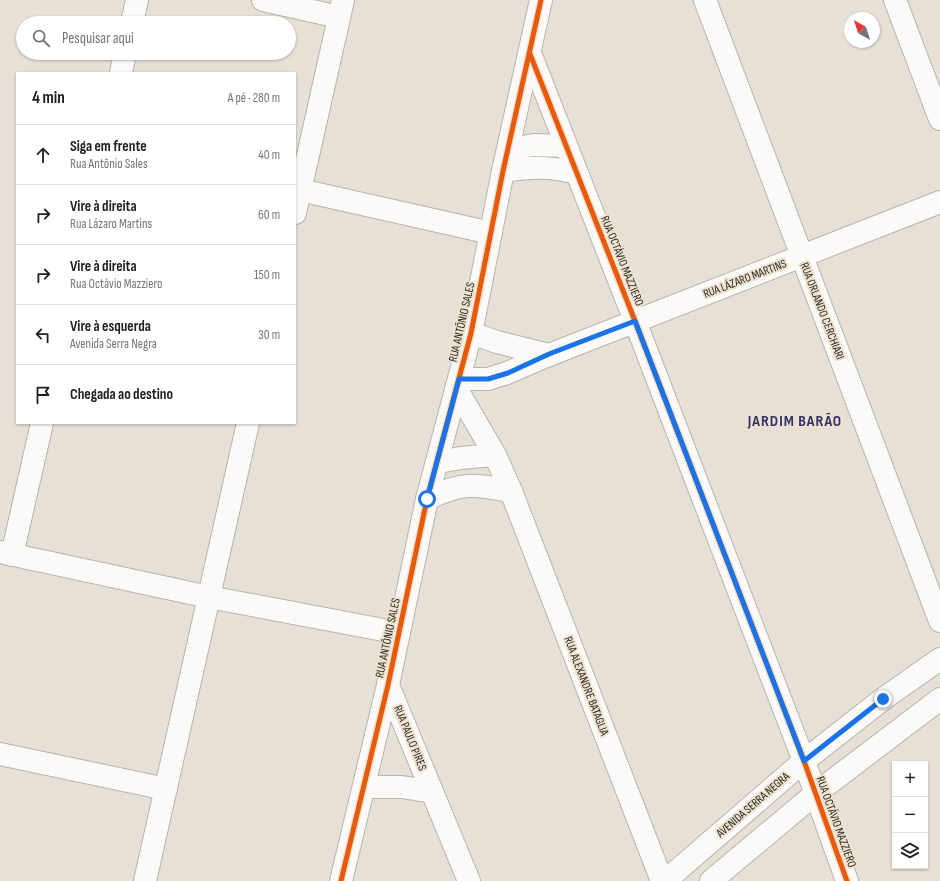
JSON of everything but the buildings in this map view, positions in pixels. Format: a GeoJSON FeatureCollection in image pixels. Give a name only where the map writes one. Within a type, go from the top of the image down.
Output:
{"type":"FeatureCollection","features":[{"type":"Feature","properties":{"kind":"street"},"geometry":{"type":"LineString","coordinates":[[134,16],[137,0]]}},
{"type":"Feature","properties":{"kind":"street"},"geometry":{"type":"LineString","coordinates":[[263,0],[341,9],[296,208]]}},
{"type":"Feature","properties":{"kind":"street","name":"RUA ANTÔNIO SALES"},"geometry":{"type":"LineString","coordinates":[[341,881],[388,685],[427,499],[438,462],[471,332],[503,171],[510,149],[541,0]]}},
{"type":"Feature","properties":{"kind":"street","name":"RUA ORLANDO CERCHIARI"},"geometry":{"type":"LineString","coordinates":[[705,0],[940,621]]}},
{"type":"Feature","properties":{"kind":"street"},"geometry":{"type":"LineString","coordinates":[[895,0],[940,120]]}},
{"type":"Feature","properties":{"kind":"street","name":"RUA OCTÁVIO MAZZIERO"},"geometry":{"type":"LineString","coordinates":[[530,53],[804,761],[847,881]]}},
{"type":"Feature","properties":{"kind":"street"},"geometry":{"type":"LineString","coordinates":[[121,72],[124,60]]}},
{"type":"Feature","properties":{"kind":"street"},"geometry":{"type":"LineString","coordinates":[[510,149],[534,145],[565,146]]}},
{"type":"Feature","properties":{"kind":"street"},"geometry":{"type":"LineString","coordinates":[[503,171],[543,167],[558,168],[576,173]]}},
{"type":"Feature","properties":{"kind":"street"},"geometry":{"type":"LineString","coordinates":[[300,190],[491,233]]}},
{"type":"Feature","properties":{"kind":"street","name":"RUA LÁZARO MARTINS"},"geometry":{"type":"LineString","coordinates":[[458,384],[488,379],[508,373],[549,354],[802,257],[940,202]]}},
{"type":"Feature","properties":{"kind":"street"},"geometry":{"type":"LineString","coordinates":[[471,332],[497,342],[549,354]]}},
{"type":"Feature","properties":{"kind":"street","name":"RUA ALEXANDRE BATAGLIA"},"geometry":{"type":"LineString","coordinates":[[458,384],[511,491],[663,881]]}},
{"type":"Feature","properties":{"kind":"street"},"geometry":{"type":"LineString","coordinates":[[42,424],[6,553],[209,597],[399,633]]}},
{"type":"Feature","properties":{"kind":"street"},"geometry":{"type":"LineString","coordinates":[[145,881],[248,424]]}},
{"type":"Feature","properties":{"kind":"street"},"geometry":{"type":"LineString","coordinates":[[438,462],[461,458],[495,456]]}},
{"type":"Feature","properties":{"kind":"street"},"geometry":{"type":"LineString","coordinates":[[427,499],[448,489],[474,485],[511,491]]}},
{"type":"Feature","properties":{"kind":"street","name":"AVENIDA SERRA NEGRA"},"geometry":{"type":"LineString","coordinates":[[663,881],[804,761],[883,699],[940,659]]}},
{"type":"Feature","properties":{"kind":"street","name":"RUA PAULO PIRES"},"geometry":{"type":"LineString","coordinates":[[388,685],[469,881]]}},
{"type":"Feature","properties":{"kind":"street"},"geometry":{"type":"LineString","coordinates":[[710,881],[815,794],[940,699]]}},
{"type":"Feature","properties":{"kind":"street"},"geometry":{"type":"LineString","coordinates":[[0,754],[166,789]]}},
{"type":"Feature","properties":{"kind":"street","name":"RUA PAULO PIRES"},"geometry":{"type":"LineString","coordinates":[[364,787],[402,788],[432,792]]}},
{"type":"Feature","properties":{"kind":"cycle path"},"geometry":{"type":"LineString","coordinates":[[341,881],[388,685],[427,499],[471,333],[503,171],[541,0]]}},
{"type":"Feature","properties":{"kind":"cycle path"},"geometry":{"type":"LineString","coordinates":[[530,54],[635,321],[804,761],[847,881]]}},
{"type":"Feature","properties":{"kind":"district","name":"JARDIM BARÃO"},"geometry":{"type":"Point","coordinates":[795,421]}},
{"type":"Feature","properties":{"kind":"route"},"geometry":{"type":"LineString","coordinates":[[427,499],[459,379],[488,379],[508,373],[549,354],[635,321],[804,761],[883,699]]}}]}
